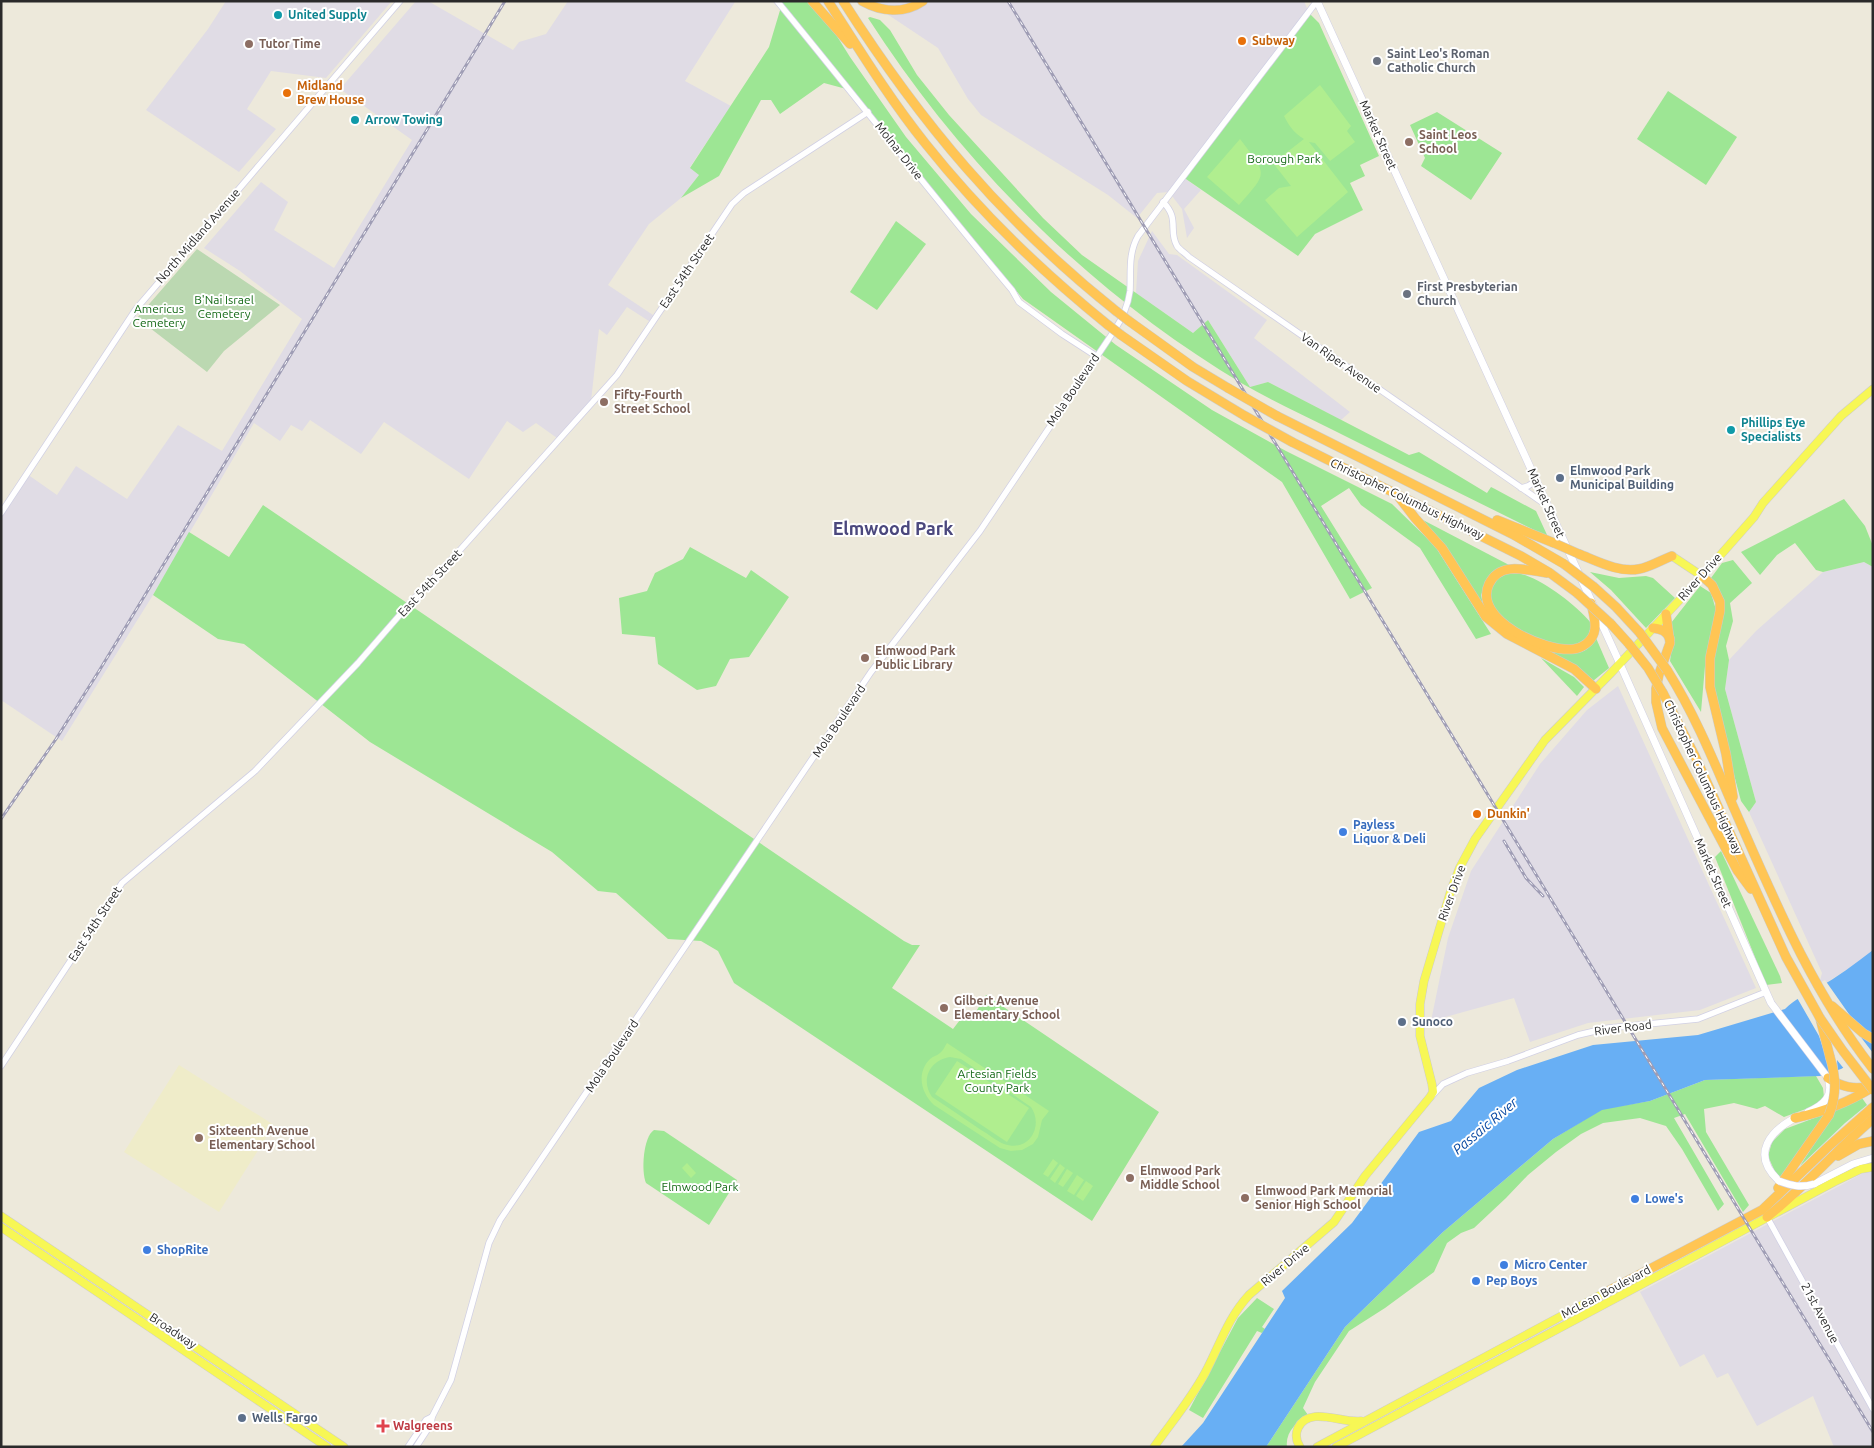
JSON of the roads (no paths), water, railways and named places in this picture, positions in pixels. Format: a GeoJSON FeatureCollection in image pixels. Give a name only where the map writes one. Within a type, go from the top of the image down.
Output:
{"type":"FeatureCollection","features":[{"type":"Feature","properties":{"kind":"highway"},"geometry":{"type":"LineString","coordinates":[[812,1],[867,63]]}},
{"type":"Feature","properties":{"kind":"highway","name":"Christopher Columbus Highway"},"geometry":{"type":"LineString","coordinates":[[828,1],[867,63],[925,143],[976,203],[1039,266],[1108,325],[1187,381],[1245,416],[1292,442],[1521,556],[1550,573],[1577,593],[1611,624],[1630,644],[1663,693],[1695,756],[1796,975],[1820,1018],[1842,1051],[1873,1087]]}},
{"type":"Feature","properties":{"kind":"highway","name":"Christopher Columbus Highway"},"geometry":{"type":"LineString","coordinates":[[844,1],[902,88],[970,173],[1033,239],[1116,311],[1193,366],[1277,416],[1522,539],[1564,564],[1594,586],[1616,606],[1640,633],[1667,670],[1696,722],[1807,968],[1824,999],[1873,1069]]}},
{"type":"Feature","properties":{"kind":"highway"},"geometry":{"type":"LineString","coordinates":[[862,1],[873,7],[896,10],[909,8],[923,1]]}},
{"type":"Feature","properties":{"kind":"highway"},"geometry":{"type":"LineString","coordinates":[[1396,493],[1442,548],[1486,617],[1507,634],[1574,669],[1596,689]]}},
{"type":"Feature","properties":{"kind":"highway"},"geometry":{"type":"LineString","coordinates":[[1448,502],[1617,568],[1629,570],[1646,567],[1672,556]]}},
{"type":"Feature","properties":{"kind":"highway"},"geometry":{"type":"LineString","coordinates":[[1550,573],[1516,568],[1498,573],[1489,583],[1486,592],[1487,605],[1491,613],[1511,630],[1530,639],[1554,647],[1571,650],[1585,645],[1594,633],[1594,615],[1591,603]]}},
{"type":"Feature","properties":{"kind":"highway"},"geometry":{"type":"LineString","coordinates":[[1702,576],[1712,586],[1720,602],[1720,611],[1710,658],[1710,687],[1726,754],[1735,810]]}},
{"type":"Feature","properties":{"kind":"highway"},"geometry":{"type":"LineString","coordinates":[[1666,614],[1670,643]]}},
{"type":"Feature","properties":{"kind":"highway"},"geometry":{"type":"LineString","coordinates":[[1653,628],[1666,632],[1670,638],[1658,682],[1656,702],[1658,715],[1667,741],[1737,870],[1762,903]]}},
{"type":"Feature","properties":{"kind":"highway"},"geometry":{"type":"LineString","coordinates":[[1824,999],[1863,1033],[1873,1039]]}},
{"type":"Feature","properties":{"kind":"highway"},"geometry":{"type":"LineString","coordinates":[[1750,1216],[1764,1204],[1785,1180],[1829,1115],[1835,1098],[1836,1081],[1820,1018]]}},
{"type":"Feature","properties":{"kind":"highway"},"geometry":{"type":"LineString","coordinates":[[1859,1051],[1873,1062]]}},
{"type":"Feature","properties":{"kind":"highway"},"geometry":{"type":"LineString","coordinates":[[1828,1078],[1836,1084],[1851,1088],[1873,1087]]}},
{"type":"Feature","properties":{"kind":"highway"},"geometry":{"type":"LineString","coordinates":[[1795,1118],[1814,1114],[1838,1105],[1873,1087]]}},
{"type":"Feature","properties":{"kind":"highway","name":"McLean Boulevard"},"geometry":{"type":"LineString","coordinates":[[1610,1290],[1762,1210],[1829,1146],[1873,1108]]}},
{"type":"Feature","properties":{"kind":"highway","name":"McLean Boulevard"},"geometry":{"type":"LineString","coordinates":[[1767,1217],[1873,1119]]}},
{"type":"Feature","properties":{"kind":"highway"},"geometry":{"type":"LineString","coordinates":[[1796,1192],[1840,1154],[1859,1144],[1873,1141]]}},
{"type":"Feature","properties":{"kind":"main road","name":"Market Street"},"geometry":{"type":"LineString","coordinates":[[1317,1],[1620,664],[1773,1007],[1828,1078]]}},
{"type":"Feature","properties":{"kind":"main road","name":"River Drive"},"geometry":{"type":"LineString","coordinates":[[1154,1447],[1199,1384],[1227,1325],[1238,1307],[1249,1295],[1334,1222],[1364,1176],[1433,1092],[1420,1036],[1420,1004],[1434,947],[1457,874],[1475,839],[1545,740],[1620,664],[1702,576],[1754,517],[1763,503],[1841,416],[1873,389]]}},
{"type":"Feature","properties":{"kind":"main road"},"geometry":{"type":"LineString","coordinates":[[1672,556],[1702,576]]}},
{"type":"Feature","properties":{"kind":"main road"},"geometry":{"type":"LineString","coordinates":[[1828,1078],[1831,1087],[1826,1099],[1815,1109],[1786,1122],[1768,1140],[1766,1148],[1768,1165],[1773,1175],[1779,1180],[1795,1186],[1814,1184],[1854,1164],[1873,1158]]}},
{"type":"Feature","properties":{"kind":"main road"},"geometry":{"type":"LineString","coordinates":[[1767,1217],[1856,1172],[1873,1167]]}},
{"type":"Feature","properties":{"kind":"main road","name":"Broadway"},"geometry":{"type":"LineString","coordinates":[[1,1216],[344,1447]]}},
{"type":"Feature","properties":{"kind":"main road","name":"McLean Boulevard"},"geometry":{"type":"LineString","coordinates":[[1336,1447],[1767,1217]]}},
{"type":"Feature","properties":{"kind":"main road","name":"Broadway"},"geometry":{"type":"LineString","coordinates":[[1,1227],[327,1447]]}},
{"type":"Feature","properties":{"kind":"main road","name":"McLean Boulevard"},"geometry":{"type":"LineString","coordinates":[[1317,1447],[1610,1290]]}},
{"type":"Feature","properties":{"kind":"main road"},"geometry":{"type":"LineString","coordinates":[[1300,1447],[1296,1438],[1297,1430],[1306,1419],[1323,1417],[1350,1421],[1367,1420]]}},
{"type":"Feature","properties":{"kind":"street","name":"North Midland Avenue"},"geometry":{"type":"LineString","coordinates":[[1,513],[136,309],[400,1]]}},
{"type":"Feature","properties":{"kind":"street","name":"Molnar Drive"},"geometry":{"type":"LineString","coordinates":[[777,1],[868,112],[921,181],[1012,290],[1019,302],[1062,334],[1096,356]]}},
{"type":"Feature","properties":{"kind":"street","name":"Mola Boulevard"},"geometry":{"type":"LineString","coordinates":[[416,1447],[431,1424],[432,1417],[451,1380],[489,1243],[500,1220],[871,672],[980,531],[1124,313],[1130,291],[1132,250],[1138,236],[1162,202],[1317,1]]}},
{"type":"Feature","properties":{"kind":"street","name":"East 54th Street"},"geometry":{"type":"LineString","coordinates":[[1,1066],[122,883],[255,771],[358,663],[411,602],[451,560],[617,375],[732,204],[750,189],[868,112]]}},
{"type":"Feature","properties":{"kind":"street","name":"Van Riper Avenue"},"geometry":{"type":"LineString","coordinates":[[1162,202],[1172,214],[1174,239],[1177,246],[1189,257],[1546,505]]}},
{"type":"Feature","properties":{"kind":"street"},"geometry":{"type":"LineString","coordinates":[[1521,488],[1536,481]]}},
{"type":"Feature","properties":{"kind":"street","name":"River Road"},"geometry":{"type":"LineString","coordinates":[[1430,1097],[1443,1084],[1460,1076],[1508,1062],[1578,1035],[1608,1028],[1698,1019],[1766,992]]}},
{"type":"Feature","properties":{"kind":"street","name":"21st Avenue"},"geometry":{"type":"LineString","coordinates":[[1767,1217],[1873,1409]]}},
{"type":"Feature","properties":{"kind":"street","name":"Mola Boulevard"},"geometry":{"type":"LineString","coordinates":[[408,1447],[426,1420],[432,1417]]}},
{"type":"Feature","properties":{"kind":"water","name":"Passaic River"},"geometry":{"type":"Polygon","coordinates":[[[1873,950],[1873,1051],[1841,1069],[1820,1076],[1705,1080],[1650,1101],[1602,1110],[1553,1139],[1443,1232],[1345,1327],[1266,1447],[1181,1447],[1203,1423],[1285,1298],[1282,1291],[1352,1223],[1419,1132],[1451,1121],[1479,1088],[1517,1070],[1593,1045],[1698,1035],[1785,1009],[1796,1000],[1839,975],[1873,950]]]}},
{"type":"Feature","properties":{"kind":"railway"},"geometry":{"type":"LineString","coordinates":[[1,819],[56,739],[99,671],[505,1]]}},
{"type":"Feature","properties":{"kind":"railway"},"geometry":{"type":"LineString","coordinates":[[1008,1],[1873,1432]]}},
{"type":"Feature","properties":{"kind":"railway"},"geometry":{"type":"LineString","coordinates":[[1504,841],[1526,878],[1543,896]]}},
{"type":"Feature","properties":{"kind":"place","name":"United Supply"},"geometry":{"type":"Point","coordinates":[278,15]}},
{"type":"Feature","properties":{"kind":"place","name":"Subway"},"geometry":{"type":"Point","coordinates":[1242,41]}},
{"type":"Feature","properties":{"kind":"place","name":"Tutor Time"},"geometry":{"type":"Point","coordinates":[249,44]}},
{"type":"Feature","properties":{"kind":"place","name":"Saint Leo's Roman Catholic Church"},"geometry":{"type":"Point","coordinates":[1377,61]}},
{"type":"Feature","properties":{"kind":"place","name":"Midland Brew House"},"geometry":{"type":"Point","coordinates":[287,93]}},
{"type":"Feature","properties":{"kind":"place","name":"Arrow Towing"},"geometry":{"type":"Point","coordinates":[355,120]}},
{"type":"Feature","properties":{"kind":"place","name":"Saint Leos School"},"geometry":{"type":"Point","coordinates":[1409,142]}},
{"type":"Feature","properties":{"kind":"place","name":"First Presbyterian Church"},"geometry":{"type":"Point","coordinates":[1407,294]}},
{"type":"Feature","properties":{"kind":"place","name":"Fifty-Fourth Street School"},"geometry":{"type":"Point","coordinates":[604,402]}},
{"type":"Feature","properties":{"kind":"place","name":"Phillips Eye Specialists"},"geometry":{"type":"Point","coordinates":[1731,430]}},
{"type":"Feature","properties":{"kind":"place","name":"Elmwood Park Municipal Building"},"geometry":{"type":"Point","coordinates":[1560,478]}},
{"type":"Feature","properties":{"kind":"place","name":"Elmwood Park Public Library"},"geometry":{"type":"Point","coordinates":[865,658]}},
{"type":"Feature","properties":{"kind":"place","name":"Dunkin'"},"geometry":{"type":"Point","coordinates":[1477,814]}},
{"type":"Feature","properties":{"kind":"place","name":"Payless Liquor & Deli"},"geometry":{"type":"Point","coordinates":[1343,832]}},
{"type":"Feature","properties":{"kind":"place","name":"Gilbert Avenue Elementary School"},"geometry":{"type":"Point","coordinates":[944,1008]}},
{"type":"Feature","properties":{"kind":"place","name":"Sunoco"},"geometry":{"type":"Point","coordinates":[1402,1022]}},
{"type":"Feature","properties":{"kind":"place","name":"Sixteenth Avenue Elementary School"},"geometry":{"type":"Point","coordinates":[199,1138]}},
{"type":"Feature","properties":{"kind":"place","name":"Elmwood Park Middle School"},"geometry":{"type":"Point","coordinates":[1130,1178]}},
{"type":"Feature","properties":{"kind":"place","name":"Elmwood Park Memorial Senior High School"},"geometry":{"type":"Point","coordinates":[1245,1198]}},
{"type":"Feature","properties":{"kind":"place","name":"Lowe's"},"geometry":{"type":"Point","coordinates":[1635,1199]}},
{"type":"Feature","properties":{"kind":"place","name":"ShopRite"},"geometry":{"type":"Point","coordinates":[147,1250]}},
{"type":"Feature","properties":{"kind":"place","name":"Micro Center"},"geometry":{"type":"Point","coordinates":[1504,1265]}},
{"type":"Feature","properties":{"kind":"place","name":"Pep Boys"},"geometry":{"type":"Point","coordinates":[1476,1281]}},
{"type":"Feature","properties":{"kind":"place","name":"Wells Fargo"},"geometry":{"type":"Point","coordinates":[242,1418]}},
{"type":"Feature","properties":{"kind":"place","name":"Walgreens"},"geometry":{"type":"Point","coordinates":[383,1426]}},
{"type":"Feature","properties":{"kind":"district","name":"Elmwood Park"},"geometry":{"type":"Point","coordinates":[893,529]}},
{"type":"Feature","properties":{"kind":"park label","name":"Borough Park"},"geometry":{"type":"Point","coordinates":[1284,159]}},
{"type":"Feature","properties":{"kind":"park label","name":"B'Nai Israel Cemetery"},"geometry":{"type":"Point","coordinates":[224,307]}},
{"type":"Feature","properties":{"kind":"park label","name":"Americus Cemetery"},"geometry":{"type":"Point","coordinates":[159,316]}},
{"type":"Feature","properties":{"kind":"park label","name":"Artesian Fields County Park"},"geometry":{"type":"Point","coordinates":[997,1081]}}]}
